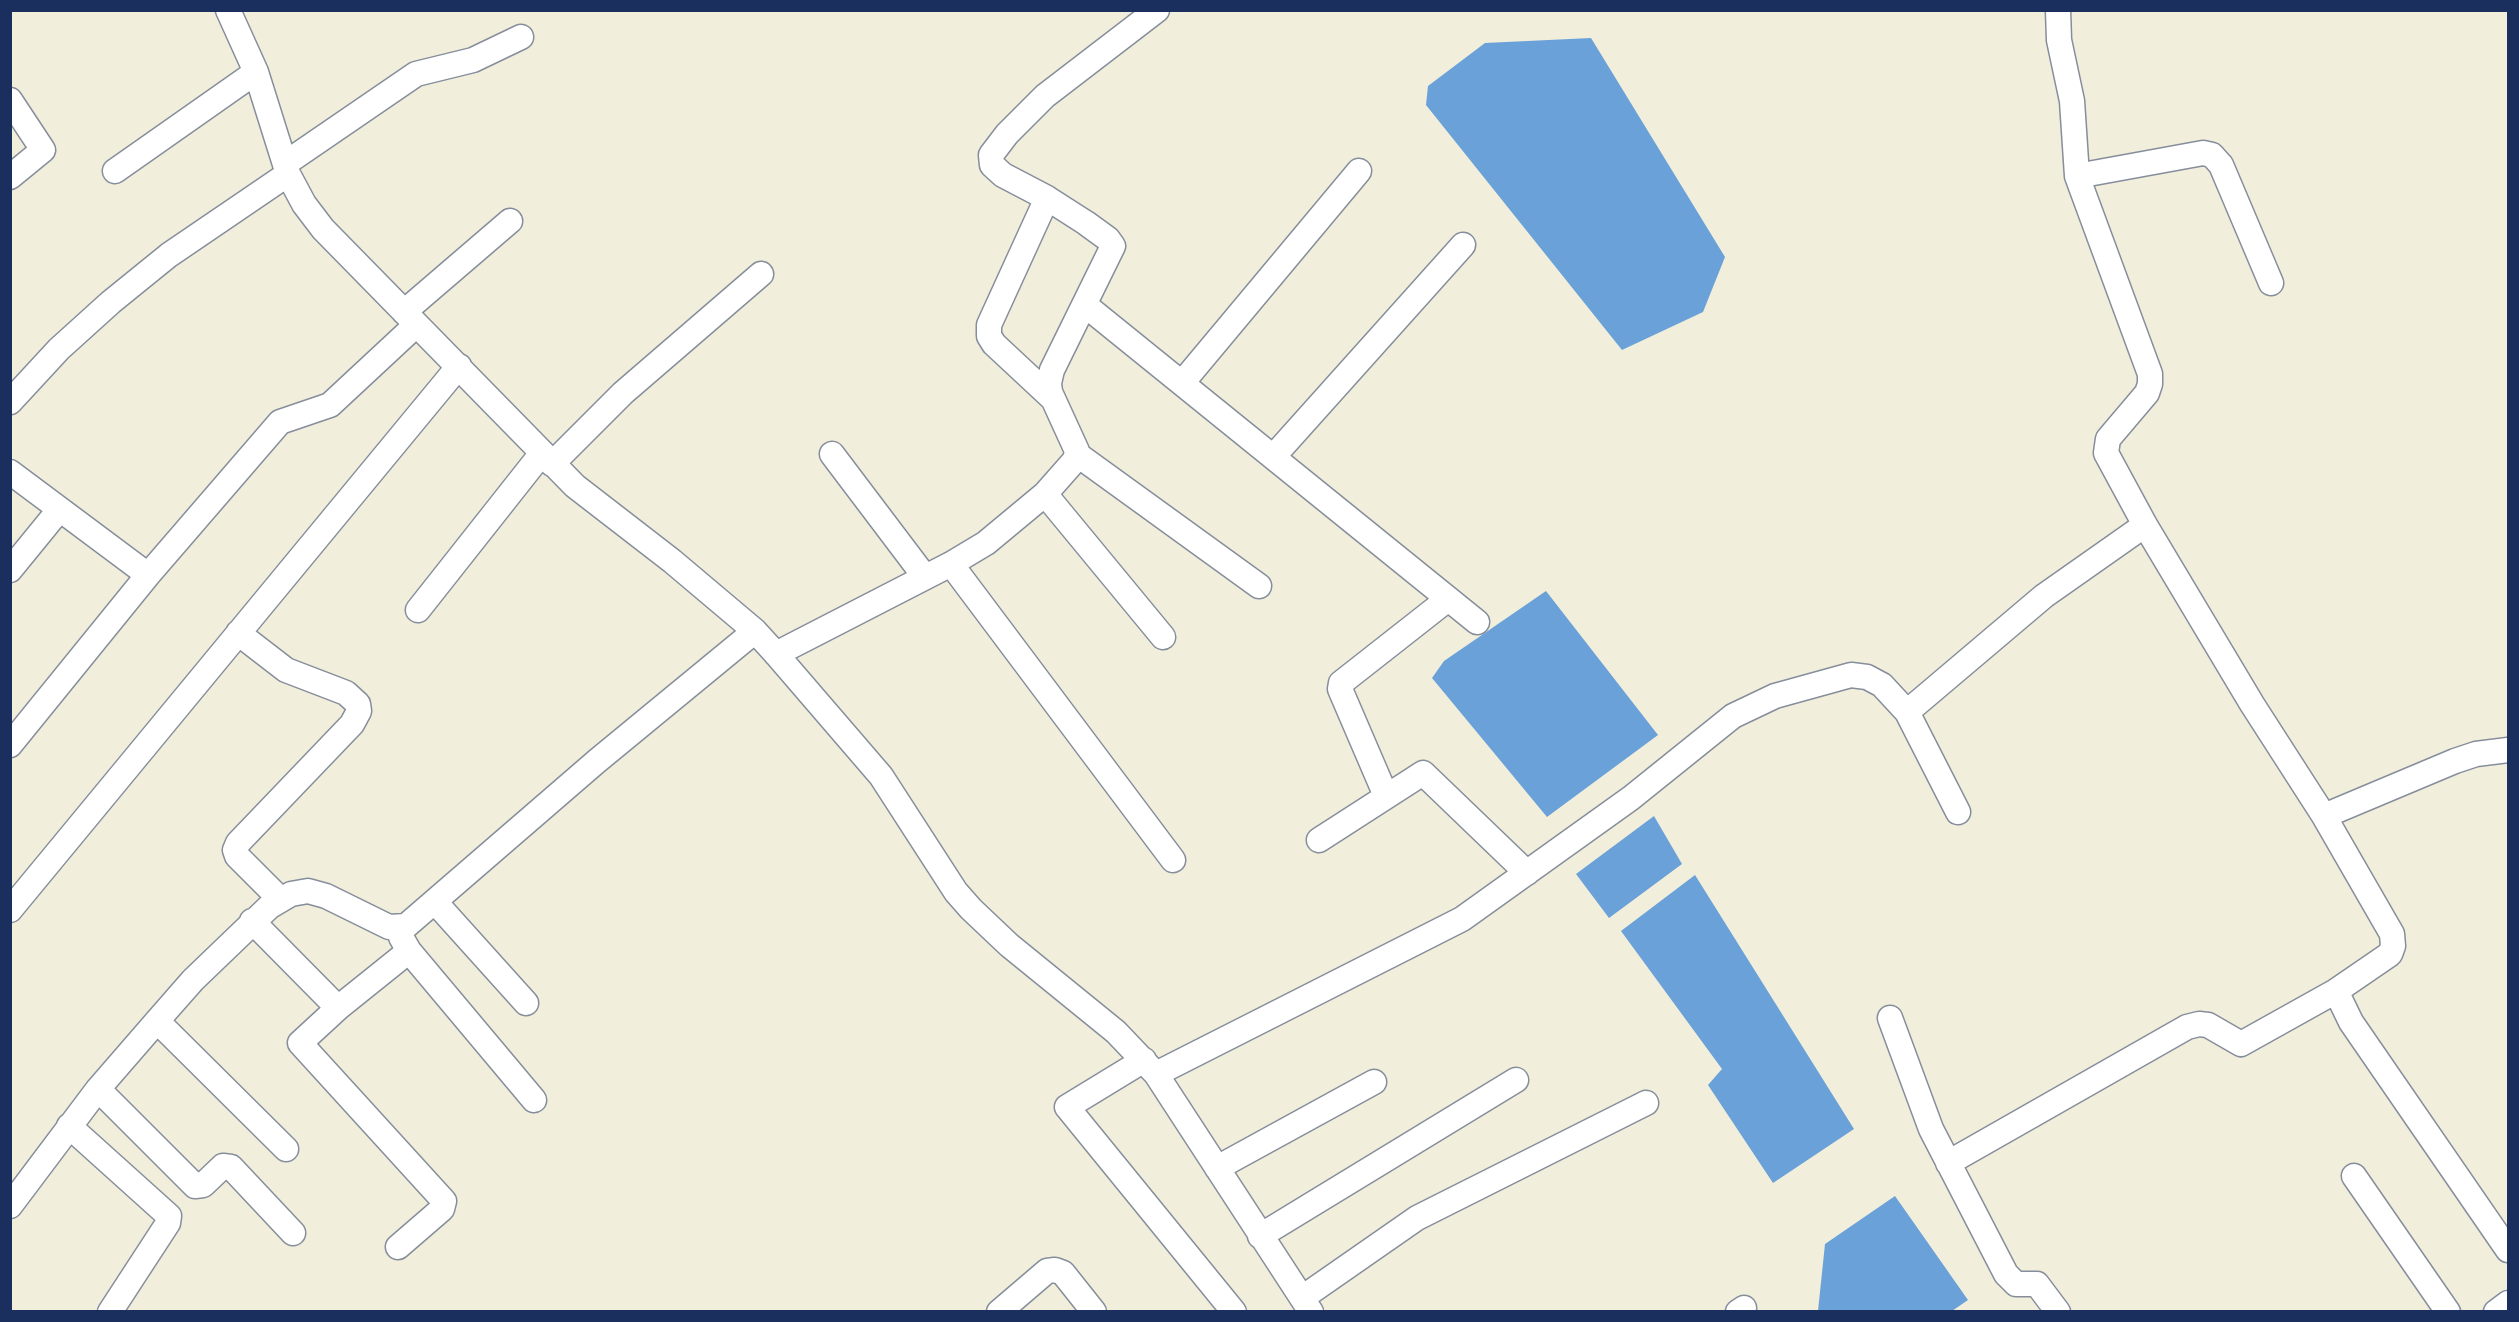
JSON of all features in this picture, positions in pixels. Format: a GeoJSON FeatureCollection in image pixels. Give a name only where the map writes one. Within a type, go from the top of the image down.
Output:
{"type":"FeatureCollection","features":[{"type":"Feature","properties":{"kind":"street"},"geometry":{"type":"LineString","coordinates":[[228,10],[256,72],[287,168],[304,204],[323,228],[547,459],[604,511],[672,561],[755,631],[776,654],[882,776],[956,892],[971,909],[1009,945],[1075,996],[1150,1067],[1304,1306],[1417,1218],[1646,1103]]}},
{"type":"Feature","properties":{"kind":"street"},"geometry":{"type":"LineString","coordinates":[[1157,10],[1045,96],[993,150],[991,161],[996,170],[1047,198],[1104,236],[1113,246],[1052,370],[1049,383],[1053,399],[1078,455],[1259,586]]}},
{"type":"Feature","properties":{"kind":"street"},"geometry":{"type":"LineString","coordinates":[[1948,1163],[2187,1027],[2199,1024],[2208,1025],[2241,1044],[2277,1026],[2336,991],[2390,954],[2393,946],[2392,934],[2324,816],[2252,704],[2145,525],[2106,453],[2105,446],[2108,440],[2147,393],[2150,374],[2077,176],[2072,101],[2059,40],[2058,10]]}},
{"type":"Feature","properties":{"kind":"street"},"geometry":{"type":"LineString","coordinates":[[10,402],[59,349],[111,302],[169,255],[416,74],[473,60],[521,37]]}},
{"type":"Feature","properties":{"kind":"street"},"geometry":{"type":"LineString","coordinates":[[115,171],[256,72]]}},
{"type":"Feature","properties":{"kind":"street"},"geometry":{"type":"LineString","coordinates":[[10,100],[43,150],[10,177]]}},
{"type":"Feature","properties":{"kind":"street"},"geometry":{"type":"LineString","coordinates":[[2077,176],[2203,153],[2212,155],[2221,165],[2271,283]]}},
{"type":"Feature","properties":{"kind":"street"},"geometry":{"type":"LineString","coordinates":[[1182,383],[1359,171]]}},
{"type":"Feature","properties":{"kind":"street"},"geometry":{"type":"LineString","coordinates":[[1047,198],[989,326],[989,336],[994,344],[1053,399]]}},
{"type":"Feature","properties":{"kind":"street"},"geometry":{"type":"LineString","coordinates":[[10,745],[148,575],[280,422],[330,405],[410,318],[510,221]]}},
{"type":"Feature","properties":{"kind":"street"},"geometry":{"type":"LineString","coordinates":[[1273,458],[1464,245]]}},
{"type":"Feature","properties":{"kind":"street"},"geometry":{"type":"LineString","coordinates":[[418,610],[547,459],[761,274]]}},
{"type":"Feature","properties":{"kind":"street"},"geometry":{"type":"LineString","coordinates":[[1085,305],[1477,622]]}},
{"type":"Feature","properties":{"kind":"street"},"geometry":{"type":"LineString","coordinates":[[10,910],[459,366]]}},
{"type":"Feature","properties":{"kind":"street"},"geometry":{"type":"LineString","coordinates":[[832,454],[925,577]]}},
{"type":"Feature","properties":{"kind":"street"},"geometry":{"type":"LineString","coordinates":[[776,654],[951,564],[1005,529],[1045,494],[1078,455]]}},
{"type":"Feature","properties":{"kind":"street"},"geometry":{"type":"LineString","coordinates":[[10,472],[148,575]]}},
{"type":"Feature","properties":{"kind":"street"},"geometry":{"type":"LineString","coordinates":[[1045,494],[1163,637]]}},
{"type":"Feature","properties":{"kind":"street"},"geometry":{"type":"LineString","coordinates":[[10,570],[59,510]]}},
{"type":"Feature","properties":{"kind":"street"},"geometry":{"type":"LineString","coordinates":[[1906,712],[2044,596],[2145,525]]}},
{"type":"Feature","properties":{"kind":"street"},"geometry":{"type":"LineString","coordinates":[[951,564],[1173,860]]}},
{"type":"Feature","properties":{"kind":"street"},"geometry":{"type":"LineString","coordinates":[[1386,796],[1340,689],[1341,683],[1448,599]]}},
{"type":"Feature","properties":{"kind":"street"},"geometry":{"type":"LineString","coordinates":[[10,1206],[98,1089],[157,1021],[252,921],[280,899],[301,892],[326,896],[382,924],[398,928],[413,922],[597,761],[755,631]]}},
{"type":"Feature","properties":{"kind":"street"},"geometry":{"type":"LineString","coordinates":[[238,633],[286,670],[346,693],[358,704],[359,711],[352,724],[238,843],[235,850],[237,856],[280,899]]}},
{"type":"Feature","properties":{"kind":"street"},"geometry":{"type":"LineString","coordinates":[[1234,1311],[1067,1107],[1444,929],[1631,798],[1733,716],[1776,696],[1851,675],[1867,677],[1881,685],[1906,712],[1958,812]]}},
{"type":"Feature","properties":{"kind":"street"},"geometry":{"type":"LineString","coordinates":[[2324,816],[2456,761],[2476,754],[2508,750]]}},
{"type":"Feature","properties":{"kind":"street"},"geometry":{"type":"LineString","coordinates":[[1319,840],[1423,773],[1527,873]]}},
{"type":"Feature","properties":{"kind":"street"},"geometry":{"type":"LineString","coordinates":[[436,903],[526,1003]]}},
{"type":"Feature","properties":{"kind":"street"},"geometry":{"type":"LineString","coordinates":[[252,921],[338,1008]]}},
{"type":"Feature","properties":{"kind":"street"},"geometry":{"type":"LineString","coordinates":[[398,928],[409,951],[534,1100]]}},
{"type":"Feature","properties":{"kind":"street"},"geometry":{"type":"LineString","coordinates":[[398,1247],[442,1209],[444,1201],[302,1047],[302,1038],[409,951]]}},
{"type":"Feature","properties":{"kind":"street"},"geometry":{"type":"LineString","coordinates":[[2336,991],[2351,1022],[2508,1250]]}},
{"type":"Feature","properties":{"kind":"street"},"geometry":{"type":"LineString","coordinates":[[1890,1018],[1931,1129],[2006,1274],[2016,1284],[2037,1284],[2058,1311]]}},
{"type":"Feature","properties":{"kind":"street"},"geometry":{"type":"LineString","coordinates":[[157,1021],[286,1149]]}},
{"type":"Feature","properties":{"kind":"street"},"geometry":{"type":"LineString","coordinates":[[1260,1236],[1516,1080]]}},
{"type":"Feature","properties":{"kind":"street"},"geometry":{"type":"LineString","coordinates":[[1217,1168],[1374,1082]]}},
{"type":"Feature","properties":{"kind":"street"},"geometry":{"type":"LineString","coordinates":[[98,1089],[195,1186],[203,1185],[223,1166],[231,1167],[293,1233]]}},
{"type":"Feature","properties":{"kind":"street"},"geometry":{"type":"LineString","coordinates":[[69,1126],[169,1216],[168,1223],[110,1311]]}},
{"type":"Feature","properties":{"kind":"street"},"geometry":{"type":"LineString","coordinates":[[2354,1176],[2448,1311]]}},
{"type":"Feature","properties":{"kind":"street"},"geometry":{"type":"LineString","coordinates":[[999,1311],[1047,1271],[1055,1270],[1064,1274],[1094,1311]]}},
{"type":"Feature","properties":{"kind":"street"},"geometry":{"type":"LineString","coordinates":[[2496,1311],[2508,1302]]}},
{"type":"Feature","properties":{"kind":"water"},"geometry":{"type":"Polygon","coordinates":[[[1591,38],[1725,257],[1703,312],[1622,350],[1426,105],[1428,86],[1485,43],[1591,38]]]}},
{"type":"Feature","properties":{"kind":"water"},"geometry":{"type":"Polygon","coordinates":[[[1546,591],[1658,735],[1547,817],[1432,678],[1444,661],[1546,591]]]}},
{"type":"Feature","properties":{"kind":"water"},"geometry":{"type":"Polygon","coordinates":[[[1654,816],[1682,864],[1609,918],[1576,874],[1654,816]]]}},
{"type":"Feature","properties":{"kind":"water"},"geometry":{"type":"Polygon","coordinates":[[[1695,875],[1854,1129],[1773,1183],[1708,1085],[1722,1069],[1621,931],[1695,875]]]}},
{"type":"Feature","properties":{"kind":"water"},"geometry":{"type":"Polygon","coordinates":[[[1895,1196],[1968,1300],[1952,1311],[1818,1311],[1825,1244],[1895,1196]]]}}]}
